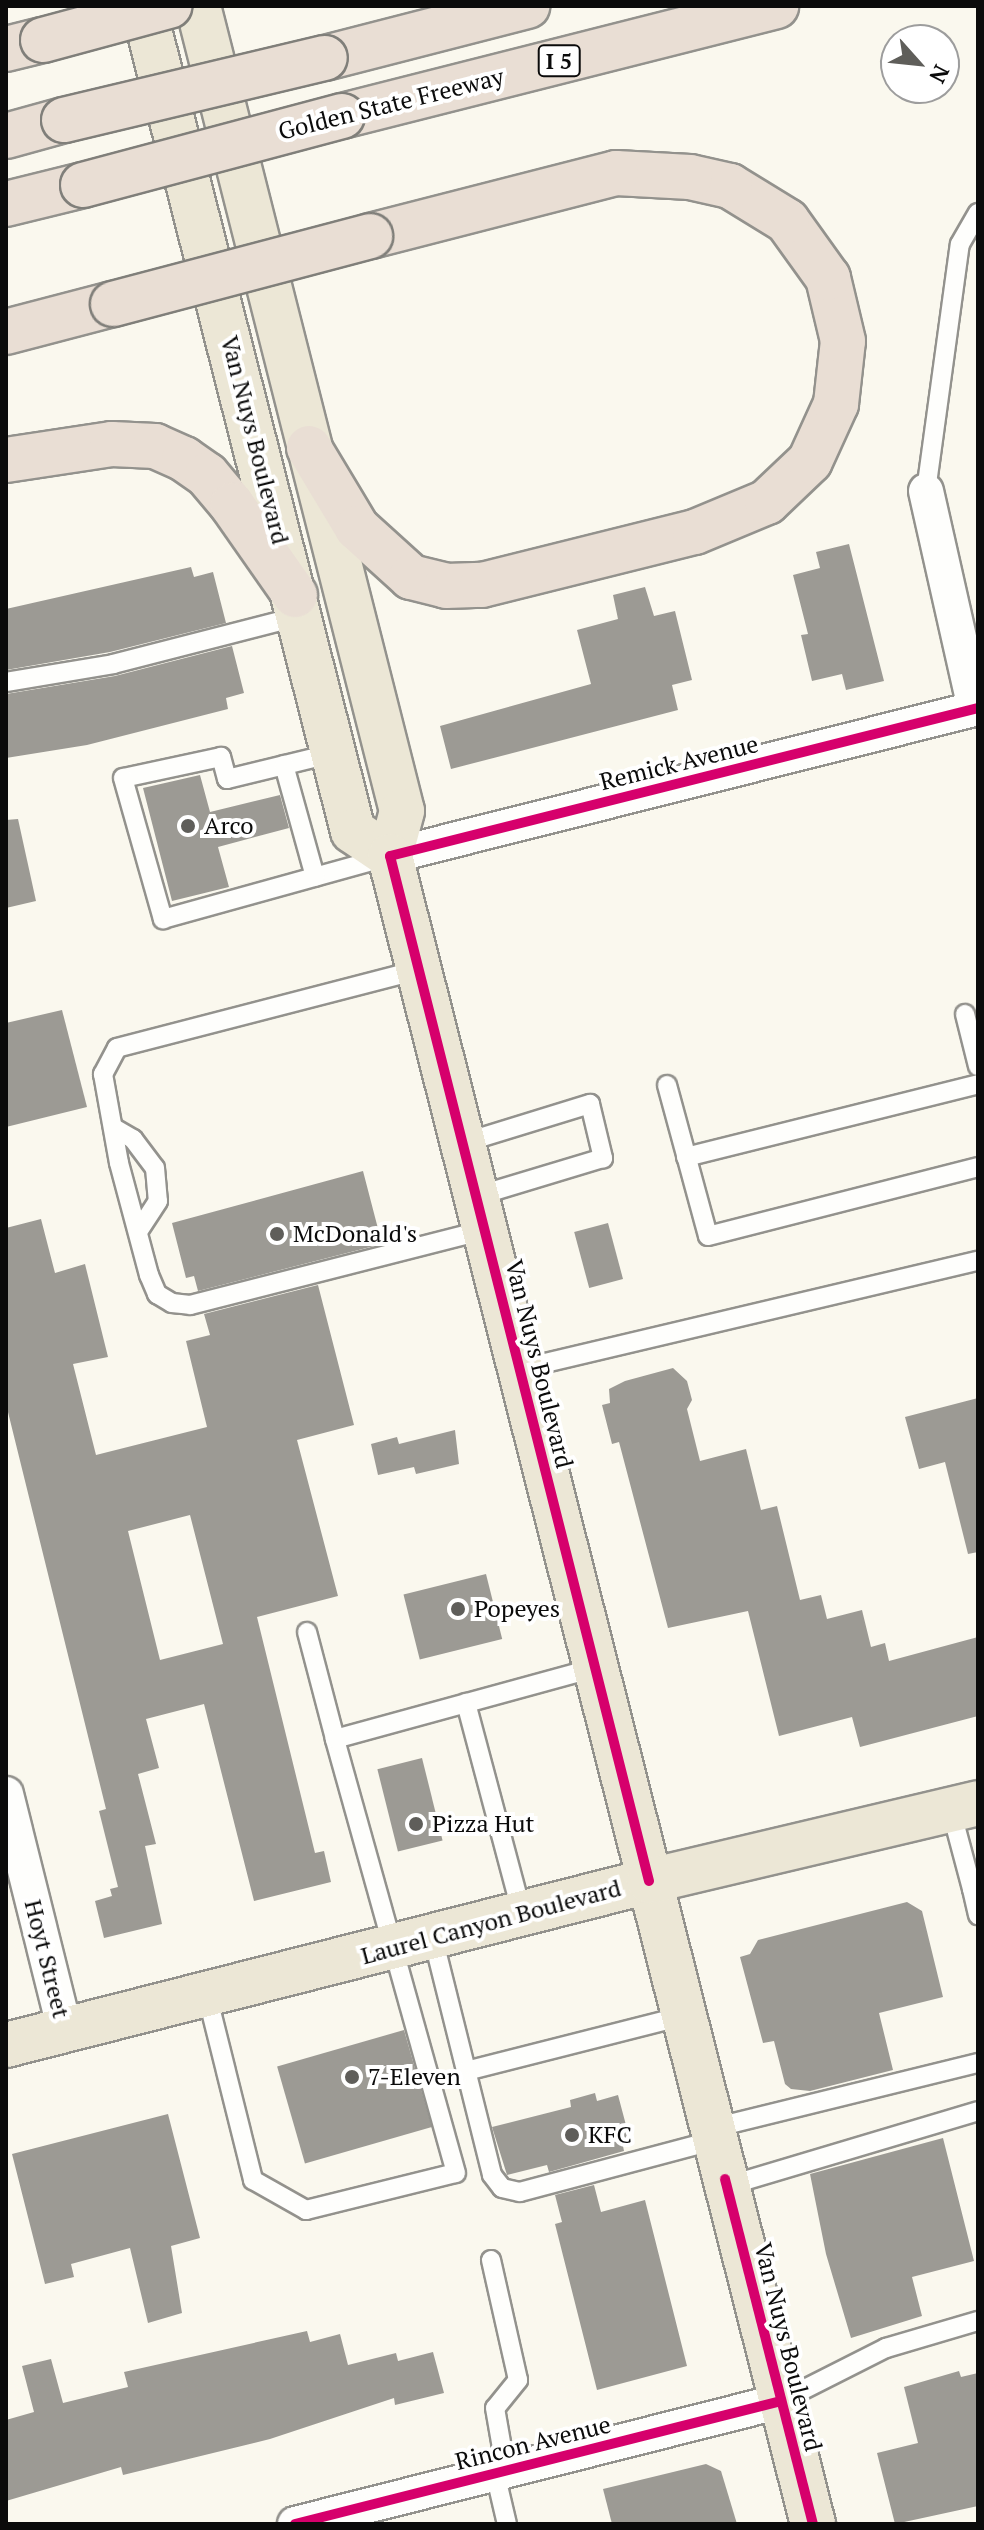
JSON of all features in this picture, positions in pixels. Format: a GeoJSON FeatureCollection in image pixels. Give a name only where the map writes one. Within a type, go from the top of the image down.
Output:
{"type":"FeatureCollection","features":[{"type":"Feature","properties":{"kind":"highway"},"geometry":{"type":"LineString","coordinates":[[25,44],[169,6]]}},
{"type":"Feature","properties":{"kind":"highway"},"geometry":{"type":"LineString","coordinates":[[6,136],[527,6]]}},
{"type":"Feature","properties":{"kind":"highway","name":"Golden State Freeway"},"geometry":{"type":"LineString","coordinates":[[6,204],[776,6]]}},
{"type":"Feature","properties":{"kind":"highway"},"geometry":{"type":"LineString","coordinates":[[6,332],[616,173],[690,177],[730,186],[787,221],[828,278],[843,341],[836,404],[810,461],[767,502],[695,532],[482,585],[446,586],[411,577],[357,528],[309,448]]}},
{"type":"Feature","properties":{"kind":"highway"},"geometry":{"type":"LineString","coordinates":[[6,460],[112,444],[155,446],[184,459],[207,475],[232,505],[297,606]]}},
{"type":"Feature","properties":{"kind":"main road","name":"Van Nuys Boulevard"},"geometry":{"type":"LineString","coordinates":[[143,6],[353,831],[390,856]]}},
{"type":"Feature","properties":{"kind":"main road","name":"Van Nuys Boulevard"},"geometry":{"type":"LineString","coordinates":[[198,6],[402,811],[390,856],[813,2524]]}},
{"type":"Feature","properties":{"kind":"main road","name":"Laurel Canyon Boulevard"},"geometry":{"type":"LineString","coordinates":[[6,2045],[649,1881],[965,1807]]}},
{"type":"Feature","properties":{"kind":"street"},"geometry":{"type":"LineString","coordinates":[[926,491],[976,709]]}},
{"type":"Feature","properties":{"kind":"street","name":"Remick Avenue"},"geometry":{"type":"LineString","coordinates":[[390,856],[976,709]]}},
{"type":"Feature","properties":{"kind":"street","name":"Hoyt Street"},"geometry":{"type":"LineString","coordinates":[[6,1794],[65,2030]]}},
{"type":"Feature","properties":{"kind":"street","name":"Rincon Avenue"},"geometry":{"type":"LineString","coordinates":[[295,2524],[781,2401]]}},
{"type":"Feature","properties":{"kind":"lane"},"geometry":{"type":"LineString","coordinates":[[926,491],[960,244],[978,213]]}},
{"type":"Feature","properties":{"kind":"lane"},"geometry":{"type":"LineString","coordinates":[[6,682],[113,664],[297,606]]}},
{"type":"Feature","properties":{"kind":"lane"},"geometry":{"type":"LineString","coordinates":[[334,753],[227,779],[221,757],[123,778],[163,919],[390,856]]}},
{"type":"Feature","properties":{"kind":"lane"},"geometry":{"type":"LineString","coordinates":[[284,765],[315,877]]}},
{"type":"Feature","properties":{"kind":"lane"},"geometry":{"type":"LineString","coordinates":[[419,970],[126,1044],[109,1057],[103,1074],[157,1294],[172,1303],[190,1305],[480,1213],[603,1158],[590,1104],[463,1143]]}},
{"type":"Feature","properties":{"kind":"lane"},"geometry":{"type":"LineString","coordinates":[[965,1014],[978,1066]]}},
{"type":"Feature","properties":{"kind":"lane"},"geometry":{"type":"LineString","coordinates":[[686,1157],[978,1084]]}},
{"type":"Feature","properties":{"kind":"lane"},"geometry":{"type":"LineString","coordinates":[[667,1085],[708,1236],[978,1167]]}},
{"type":"Feature","properties":{"kind":"lane"},"geometry":{"type":"LineString","coordinates":[[114,1128],[133,1139],[155,1168],[158,1201],[140,1229]]}},
{"type":"Feature","properties":{"kind":"lane"},"geometry":{"type":"LineString","coordinates":[[520,1369],[978,1261]]}},
{"type":"Feature","properties":{"kind":"lane"},"geometry":{"type":"LineString","coordinates":[[307,1632],[335,1739],[466,2071],[492,2175],[502,2188],[520,2192],[713,2134],[978,2063]]}},
{"type":"Feature","properties":{"kind":"lane"},"geometry":{"type":"LineString","coordinates":[[335,1739],[595,1668]]}},
{"type":"Feature","properties":{"kind":"lane"},"geometry":{"type":"LineString","coordinates":[[466,1703],[522,1914]]}},
{"type":"Feature","properties":{"kind":"lane"},"geometry":{"type":"LineString","coordinates":[[965,1807],[978,1913]]}},
{"type":"Feature","properties":{"kind":"lane"},"geometry":{"type":"LineString","coordinates":[[207,1995],[253,2180],[306,2210],[456,2173],[413,1943]]}},
{"type":"Feature","properties":{"kind":"lane"},"geometry":{"type":"LineString","coordinates":[[466,2071],[684,2016]]}},
{"type":"Feature","properties":{"kind":"lane"},"geometry":{"type":"LineString","coordinates":[[727,2186],[978,2111]]}},
{"type":"Feature","properties":{"kind":"lane"},"geometry":{"type":"LineString","coordinates":[[491,2260],[518,2380],[495,2408],[507,2524]]}},
{"type":"Feature","properties":{"kind":"lane"},"geometry":{"type":"LineString","coordinates":[[781,2401],[886,2348],[978,2321]]}},
{"type":"Feature","properties":{"kind":"building"},"geometry":{"type":"Polygon","coordinates":[[[849,544],[884,681],[846,690],[842,674],[812,681],[801,635],[808,634],[793,575],[820,568],[816,552],[849,544]]]}},
{"type":"Feature","properties":{"kind":"building"},"geometry":{"type":"Polygon","coordinates":[[[191,567],[194,577],[213,572],[226,623],[110,652],[6,670],[6,609],[191,567]]]}},
{"type":"Feature","properties":{"kind":"building"},"geometry":{"type":"Polygon","coordinates":[[[645,587],[654,616],[675,611],[692,680],[672,685],[678,710],[451,769],[440,726],[591,684],[577,630],[618,619],[613,595],[645,587]]]}},
{"type":"Feature","properties":{"kind":"building"},"geometry":{"type":"Polygon","coordinates":[[[232,646],[244,693],[226,698],[228,709],[87,745],[6,758],[6,694],[115,676],[232,646]]]}},
{"type":"Feature","properties":{"kind":"building"},"geometry":{"type":"Polygon","coordinates":[[[200,775],[210,812],[280,795],[289,828],[218,847],[229,887],[172,901],[143,788],[200,775]]]}},
{"type":"Feature","properties":{"kind":"building"},"geometry":{"type":"Polygon","coordinates":[[[18,819],[36,901],[6,908],[6,820],[18,819]]]}},
{"type":"Feature","properties":{"kind":"building"},"geometry":{"type":"Polygon","coordinates":[[[62,1010],[87,1107],[6,1127],[6,1023],[62,1010]]]}},
{"type":"Feature","properties":{"kind":"building","name":"McDonald's"},"geometry":{"type":"Polygon","coordinates":[[[363,1171],[382,1244],[198,1291],[194,1276],[186,1278],[172,1223],[363,1171]]]}},
{"type":"Feature","properties":{"kind":"building"},"geometry":{"type":"Polygon","coordinates":[[[41,1219],[55,1273],[85,1264],[108,1357],[73,1364],[96,1455],[207,1427],[186,1341],[210,1335],[204,1314],[318,1285],[354,1425],[297,1440],[338,1596],[257,1617],[315,1853],[324,1851],[331,1882],[254,1901],[204,1704],[146,1719],[159,1768],[138,1774],[156,1844],[145,1846],[162,1924],[104,1938],[95,1901],[112,1896],[110,1889],[118,1887],[99,1811],[106,1809],[6,1404],[6,1228],[41,1219]],[[190,1515],[128,1531],[160,1660],[223,1644],[190,1515]]]}},
{"type":"Feature","properties":{"kind":"building"},"geometry":{"type":"Polygon","coordinates":[[[608,1223],[623,1279],[589,1288],[574,1232],[608,1223]]]}},
{"type":"Feature","properties":{"kind":"building"},"geometry":{"type":"Polygon","coordinates":[[[673,1368],[687,1381],[692,1400],[687,1409],[700,1461],[746,1449],[761,1510],[777,1506],[800,1600],[821,1595],[827,1619],[862,1610],[871,1647],[885,1643],[889,1661],[978,1637],[978,1716],[860,1747],[852,1717],[779,1736],[748,1611],[668,1628],[619,1442],[612,1444],[602,1405],[610,1403],[609,1389],[625,1381],[673,1368]]]}},
{"type":"Feature","properties":{"kind":"building"},"geometry":{"type":"Polygon","coordinates":[[[978,1398],[978,1552],[968,1554],[945,1462],[919,1469],[905,1417],[978,1398]]]}},
{"type":"Feature","properties":{"kind":"building"},"geometry":{"type":"Polygon","coordinates":[[[455,1430],[459,1464],[416,1474],[414,1467],[378,1475],[371,1444],[397,1437],[399,1444],[455,1430]]]}},
{"type":"Feature","properties":{"kind":"building"},"geometry":{"type":"Polygon","coordinates":[[[486,1574],[502,1639],[420,1660],[404,1595],[486,1574]]]}},
{"type":"Feature","properties":{"kind":"building"},"geometry":{"type":"Polygon","coordinates":[[[422,1758],[443,1840],[398,1852],[377,1769],[422,1758]]]}},
{"type":"Feature","properties":{"kind":"building"},"geometry":{"type":"Polygon","coordinates":[[[907,1902],[922,1911],[943,1997],[879,2013],[893,2070],[810,2091],[791,2089],[785,2084],[774,2041],[763,2043],[740,1957],[750,1954],[758,1940],[907,1902]]]}},
{"type":"Feature","properties":{"kind":"building"},"geometry":{"type":"Polygon","coordinates":[[[404,2030],[432,2127],[305,2163],[277,2066],[404,2030]]]}},
{"type":"Feature","properties":{"kind":"building"},"geometry":{"type":"Polygon","coordinates":[[[595,2093],[597,2101],[618,2095],[631,2144],[623,2146],[624,2151],[549,2172],[547,2165],[507,2175],[492,2127],[571,2107],[570,2100],[595,2093]]]}},
{"type":"Feature","properties":{"kind":"building"},"geometry":{"type":"Polygon","coordinates":[[[168,2114],[200,2238],[171,2246],[182,2313],[148,2323],[130,2248],[71,2264],[74,2277],[45,2284],[12,2154],[168,2114]]]}},
{"type":"Feature","properties":{"kind":"building"},"geometry":{"type":"Polygon","coordinates":[[[943,2138],[974,2261],[912,2277],[922,2316],[851,2338],[826,2254],[810,2174],[943,2138]]]}},
{"type":"Feature","properties":{"kind":"building"},"geometry":{"type":"Polygon","coordinates":[[[594,2185],[601,2212],[645,2200],[687,2366],[597,2390],[555,2224],[562,2222],[555,2195],[594,2185]]]}},
{"type":"Feature","properties":{"kind":"building"},"geometry":{"type":"Polygon","coordinates":[[[307,2331],[310,2342],[340,2334],[348,2365],[396,2353],[398,2361],[433,2352],[444,2393],[395,2405],[394,2398],[270,2439],[123,2475],[121,2467],[6,2501],[6,2420],[34,2412],[22,2366],[51,2359],[63,2403],[128,2387],[124,2372],[307,2331]]]}},
{"type":"Feature","properties":{"kind":"building"},"geometry":{"type":"Polygon","coordinates":[[[959,2371],[961,2377],[978,2373],[978,2506],[895,2524],[877,2453],[918,2443],[904,2387],[959,2371]]]}},
{"type":"Feature","properties":{"kind":"building"},"geometry":{"type":"Polygon","coordinates":[[[706,2464],[721,2471],[737,2524],[612,2524],[603,2489],[706,2464]]]}},
{"type":"Feature","properties":{"kind":"cycle path"},"geometry":{"type":"LineString","coordinates":[[649,1881],[390,856],[978,708]]}},
{"type":"Feature","properties":{"kind":"cycle path"},"geometry":{"type":"LineString","coordinates":[[725,2179],[813,2524]]}},
{"type":"Feature","properties":{"kind":"cycle path"},"geometry":{"type":"LineString","coordinates":[[295,2524],[781,2401]]}},
{"type":"Feature","properties":{"kind":"place","name":"Arco"},"geometry":{"type":"Point","coordinates":[188,826]}},
{"type":"Feature","properties":{"kind":"place","name":"McDonald's"},"geometry":{"type":"Point","coordinates":[277,1234]}},
{"type":"Feature","properties":{"kind":"place","name":"Popeyes"},"geometry":{"type":"Point","coordinates":[458,1609]}},
{"type":"Feature","properties":{"kind":"place","name":"Pizza Hut"},"geometry":{"type":"Point","coordinates":[416,1824]}},
{"type":"Feature","properties":{"kind":"place","name":"7-Eleven"},"geometry":{"type":"Point","coordinates":[352,2077]}},
{"type":"Feature","properties":{"kind":"place","name":"KFC"},"geometry":{"type":"Point","coordinates":[572,2135]}}]}
